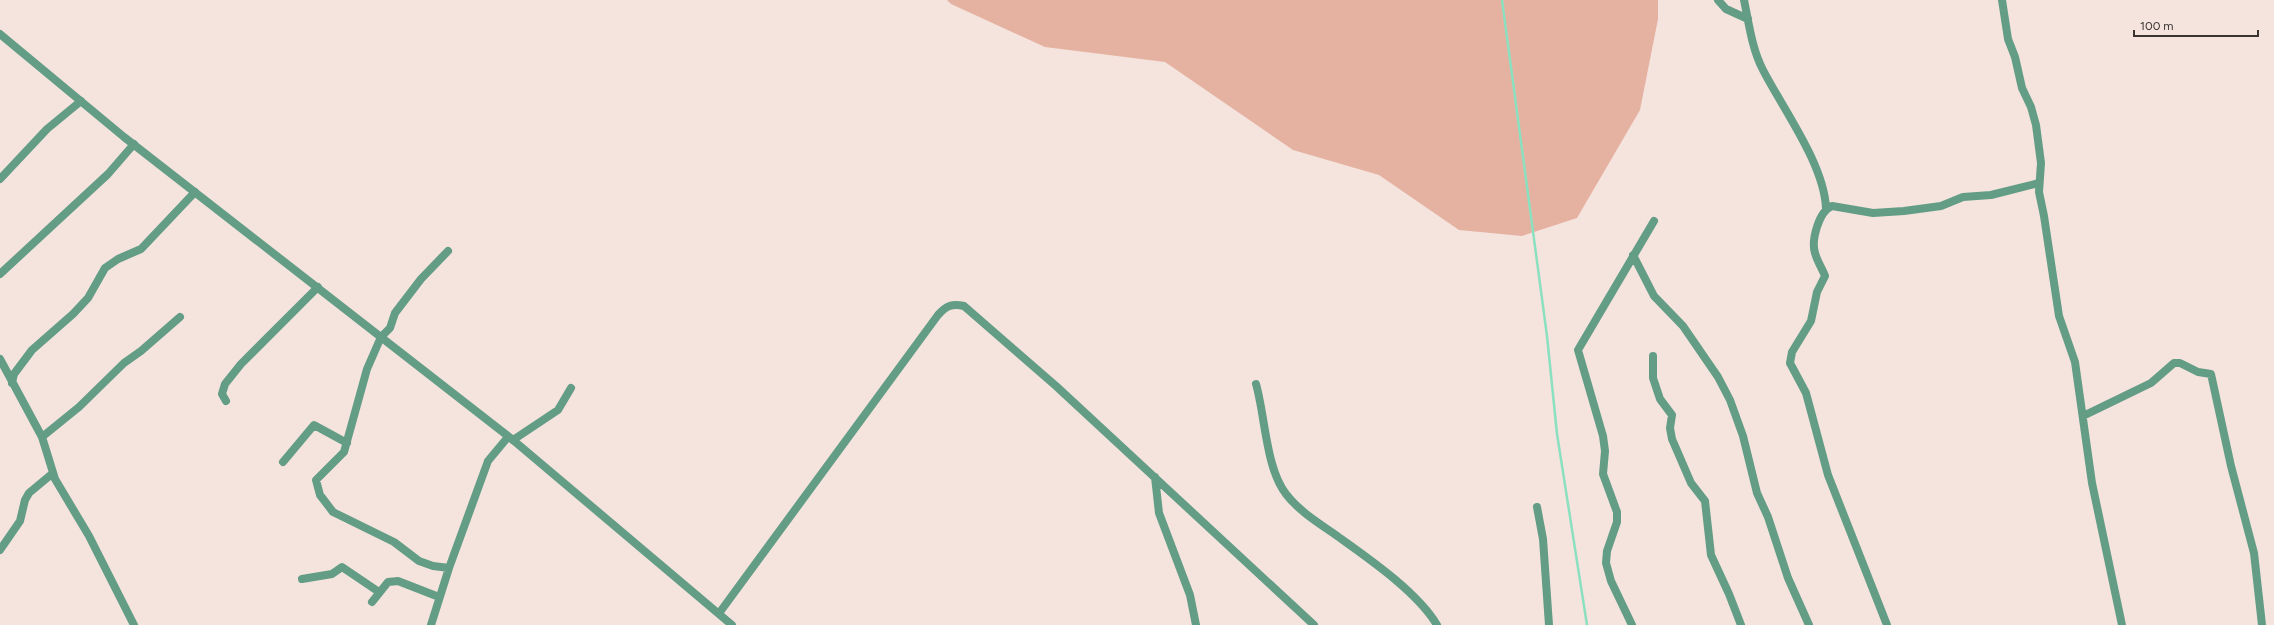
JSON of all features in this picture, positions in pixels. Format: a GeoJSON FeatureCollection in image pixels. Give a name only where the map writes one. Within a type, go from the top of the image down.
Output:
{"type":"FeatureCollection","features":[{"type":"Feature","properties":{"kind":"street"},"geometry":{"type":"LineString","coordinates":[[1718,0],[1726,9],[1748,19]]}},
{"type":"Feature","properties":{"kind":"street"},"geometry":{"type":"LineString","coordinates":[[1744,0],[1757,57],[1796,126],[1817,173],[1826,199],[1826,208],[1821,217],[1814,242],[1814,252],[1825,276],[1817,292],[1808,328],[1792,352],[1790,363],[1806,393],[1828,475],[1887,625]]}},
{"type":"Feature","properties":{"kind":"street"},"geometry":{"type":"LineString","coordinates":[[2002,0],[2008,39],[2015,57],[2022,88],[2031,107],[2036,125],[2041,163],[2039,192],[2059,316],[2075,362],[2092,483],[2122,625]]}},
{"type":"Feature","properties":{"kind":"street"},"geometry":{"type":"LineString","coordinates":[[0,34],[134,144],[511,439],[720,612],[732,625]]}},
{"type":"Feature","properties":{"kind":"street"},"geometry":{"type":"LineString","coordinates":[[0,179],[47,129],[81,101]]}},
{"type":"Feature","properties":{"kind":"street"},"geometry":{"type":"LineString","coordinates":[[0,274],[108,174],[134,144]]}},
{"type":"Feature","properties":{"kind":"street"},"geometry":{"type":"LineString","coordinates":[[1826,208],[1838,206],[1873,213],[1921,209],[1947,205],[1968,196],[1991,195],[2039,183]]}},
{"type":"Feature","properties":{"kind":"street"},"geometry":{"type":"LineString","coordinates":[[12,383],[14,374],[32,350],[74,314],[88,298],[106,268],[118,259],[141,249],[196,192]]}},
{"type":"Feature","properties":{"kind":"street"},"geometry":{"type":"LineString","coordinates":[[1632,625],[1611,581],[1606,563],[1607,551],[1617,522],[1617,512],[1603,474],[1605,451],[1603,436],[1578,350],[1654,221]]}},
{"type":"Feature","properties":{"kind":"street"},"geometry":{"type":"LineString","coordinates":[[448,251],[395,313],[390,328],[382,337],[360,389],[347,443],[340,456],[316,480],[320,495],[327,506],[342,517],[394,542],[420,561],[433,566],[449,568]]}},
{"type":"Feature","properties":{"kind":"street"},"geometry":{"type":"LineString","coordinates":[[1633,255],[1654,296],[1683,326],[1718,377],[1730,400],[1743,436],[1757,494],[1768,517],[1788,578],[1809,625]]}},
{"type":"Feature","properties":{"kind":"street"},"geometry":{"type":"LineString","coordinates":[[226,401],[222,394],[225,384],[241,364],[318,287]]}},
{"type":"Feature","properties":{"kind":"street"},"geometry":{"type":"LineString","coordinates":[[720,612],[938,315],[944,308],[954,304],[964,306],[1155,478],[1314,625]]}},
{"type":"Feature","properties":{"kind":"street"},"geometry":{"type":"LineString","coordinates":[[42,437],[79,407],[124,363],[141,351],[180,317]]}},
{"type":"Feature","properties":{"kind":"street"},"geometry":{"type":"LineString","coordinates":[[1654,356],[1653,378],[1660,399],[1672,415],[1670,428],[1672,439],[1692,483],[1705,501],[1711,554],[1741,625]]}},
{"type":"Feature","properties":{"kind":"street"},"geometry":{"type":"LineString","coordinates":[[0,359],[42,437],[53,473],[61,490],[90,536],[134,625]]}},
{"type":"Feature","properties":{"kind":"street"},"geometry":{"type":"LineString","coordinates":[[2083,416],[2151,383],[2174,363],[2180,363],[2198,372],[2211,374],[2231,466],[2254,553],[2262,625]]}},
{"type":"Feature","properties":{"kind":"street"},"geometry":{"type":"LineString","coordinates":[[1256,384],[1273,465],[1286,494],[1318,523],[1385,572],[1431,615],[1437,625]]}},
{"type":"Feature","properties":{"kind":"street"},"geometry":{"type":"LineString","coordinates":[[430,625],[488,461],[511,439],[558,410],[571,388]]}},
{"type":"Feature","properties":{"kind":"street"},"geometry":{"type":"LineString","coordinates":[[283,462],[314,425],[347,443]]}},
{"type":"Feature","properties":{"kind":"street"},"geometry":{"type":"LineString","coordinates":[[0,550],[20,521],[25,500],[29,493],[53,473]]}},
{"type":"Feature","properties":{"kind":"street"},"geometry":{"type":"LineString","coordinates":[[1155,478],[1159,513],[1190,595],[1196,625]]}},
{"type":"Feature","properties":{"kind":"street"},"geometry":{"type":"LineString","coordinates":[[1537,507],[1543,540],[1549,625]]}},
{"type":"Feature","properties":{"kind":"street"},"geometry":{"type":"LineString","coordinates":[[302,579],[332,574],[342,567],[379,592]]}},
{"type":"Feature","properties":{"kind":"street"},"geometry":{"type":"LineString","coordinates":[[372,602],[388,582],[398,581],[439,597]]}},
{"type":"Feature","properties":{"kind":"shaded area"},"geometry":{"type":"Polygon","coordinates":[[[947,0],[1658,0],[1658,19],[1640,110],[1577,218],[1522,236],[1459,230],[1379,175],[1293,150],[1165,62],[1045,47],[951,4],[947,0]]]}},
{"type":"Feature","properties":{"kind":"waterway"},"geometry":{"type":"LineString","coordinates":[[1502,0],[1547,336],[1557,434],[1587,625]]}}]}
